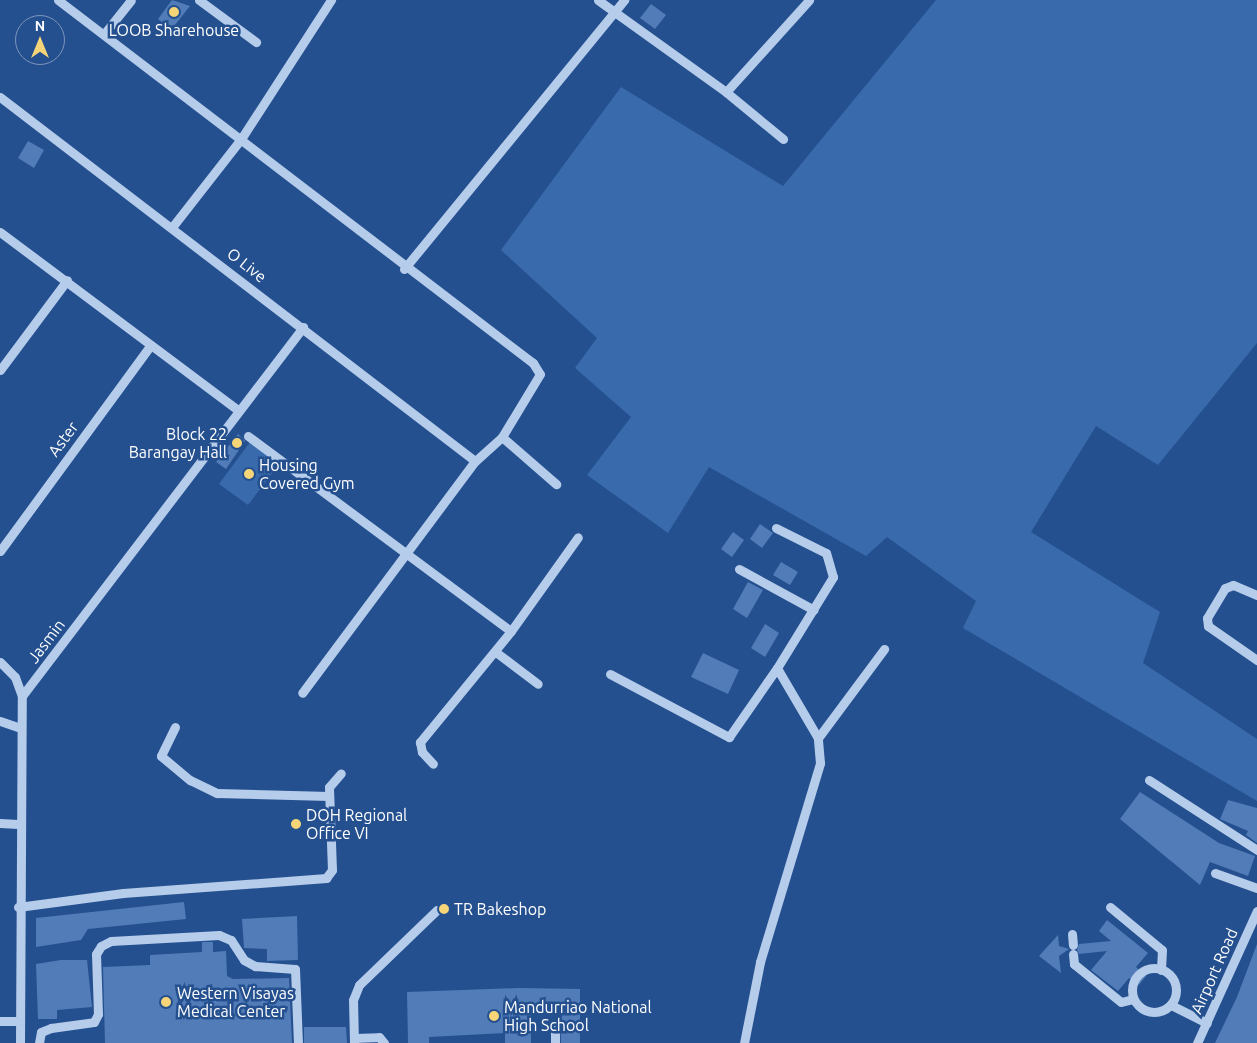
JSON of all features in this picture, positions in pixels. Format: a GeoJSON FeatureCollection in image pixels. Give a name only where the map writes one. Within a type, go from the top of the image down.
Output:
{"type":"FeatureCollection","features":[{"type":"Feature","properties":{"kind":"street"},"geometry":{"type":"LineString","coordinates":[[58,0],[241,139],[404,269],[533,364],[540,374],[502,437],[475,461],[404,553],[302,693]]}},
{"type":"Feature","properties":{"kind":"street"},"geometry":{"type":"LineString","coordinates":[[104,34],[131,0]]}},
{"type":"Feature","properties":{"kind":"street"},"geometry":{"type":"LineString","coordinates":[[199,0],[256,42]]}},
{"type":"Feature","properties":{"kind":"street"},"geometry":{"type":"LineString","coordinates":[[173,226],[241,139],[331,0]]}},
{"type":"Feature","properties":{"kind":"street"},"geometry":{"type":"LineString","coordinates":[[598,0],[726,92],[783,139]]}},
{"type":"Feature","properties":{"kind":"street"},"geometry":{"type":"LineString","coordinates":[[404,269],[624,0]]}},
{"type":"Feature","properties":{"kind":"street"},"geometry":{"type":"LineString","coordinates":[[726,92],[809,0]]}},
{"type":"Feature","properties":{"kind":"street","name":"O Live"},"geometry":{"type":"LineString","coordinates":[[0,97],[173,226],[475,461]]}},
{"type":"Feature","properties":{"kind":"street"},"geometry":{"type":"LineString","coordinates":[[0,232],[67,280],[150,346],[237,408]]}},
{"type":"Feature","properties":{"kind":"street"},"geometry":{"type":"LineString","coordinates":[[0,370],[67,280]]}},
{"type":"Feature","properties":{"kind":"street","name":"Jasmin"},"geometry":{"type":"LineString","coordinates":[[22,696],[237,408],[303,327]]}},
{"type":"Feature","properties":{"kind":"street","name":"Aster"},"geometry":{"type":"LineString","coordinates":[[0,551],[150,346]]}},
{"type":"Feature","properties":{"kind":"street"},"geometry":{"type":"LineString","coordinates":[[248,436],[511,631]]}},
{"type":"Feature","properties":{"kind":"street"},"geometry":{"type":"LineString","coordinates":[[502,437],[556,484]]}},
{"type":"Feature","properties":{"kind":"street"},"geometry":{"type":"LineString","coordinates":[[610,674],[730,737],[777,668],[833,577],[830,560],[818,546],[776,528]]}},
{"type":"Feature","properties":{"kind":"street"},"geometry":{"type":"LineString","coordinates":[[432,764],[422,752],[420,742],[497,653],[578,537]]}},
{"type":"Feature","properties":{"kind":"street"},"geometry":{"type":"LineString","coordinates":[[739,569],[814,610]]}},
{"type":"Feature","properties":{"kind":"street"},"geometry":{"type":"LineString","coordinates":[[1257,595],[1233,584],[1225,588],[1207,618],[1208,626],[1257,660]]}},
{"type":"Feature","properties":{"kind":"street"},"geometry":{"type":"LineString","coordinates":[[818,738],[884,649]]}},
{"type":"Feature","properties":{"kind":"street"},"geometry":{"type":"LineString","coordinates":[[497,653],[538,684]]}},
{"type":"Feature","properties":{"kind":"street"},"geometry":{"type":"LineString","coordinates":[[0,662],[15,677],[22,696],[18,824],[20,1043]]}},
{"type":"Feature","properties":{"kind":"street"},"geometry":{"type":"LineString","coordinates":[[744,1043],[760,962],[820,763],[818,738],[777,668]]}},
{"type":"Feature","properties":{"kind":"street"},"geometry":{"type":"LineString","coordinates":[[0,721],[20,728]]}},
{"type":"Feature","properties":{"kind":"street"},"geometry":{"type":"LineString","coordinates":[[175,727],[162,756],[190,780],[217,793],[329,796]]}},
{"type":"Feature","properties":{"kind":"street"},"geometry":{"type":"LineString","coordinates":[[18,907],[123,893],[317,881],[332,870],[329,787],[341,773]]}},
{"type":"Feature","properties":{"kind":"street"},"geometry":{"type":"LineString","coordinates":[[1149,780],[1257,850]]}},
{"type":"Feature","properties":{"kind":"street"},"geometry":{"type":"LineString","coordinates":[[0,823],[18,824]]}},
{"type":"Feature","properties":{"kind":"street"},"geometry":{"type":"LineString","coordinates":[[1215,873],[1257,888]]}},
{"type":"Feature","properties":{"kind":"street"},"geometry":{"type":"LineString","coordinates":[[1110,907],[1162,950],[1161,970],[1176,985],[1171,1005]]}},
{"type":"Feature","properties":{"kind":"street"},"geometry":{"type":"LineString","coordinates":[[384,1043],[379,1037],[354,1040],[354,1000],[359,985],[437,910]]}},
{"type":"Feature","properties":{"kind":"street","name":"Airport Road"},"geometry":{"type":"LineString","coordinates":[[1197,1043],[1257,911]]}},
{"type":"Feature","properties":{"kind":"street"},"geometry":{"type":"LineString","coordinates":[[1072,934],[1074,964],[1121,1002],[1133,999]]}},
{"type":"Feature","properties":{"kind":"street"},"geometry":{"type":"LineString","coordinates":[[39,1043],[41,1032],[51,1028],[94,1022],[98,1014],[96,954],[101,946],[110,941],[219,935],[231,940],[244,960],[255,966],[295,969],[298,1043]]}},
{"type":"Feature","properties":{"kind":"street"},"geometry":{"type":"LineString","coordinates":[[1161,970],[1140,973],[1132,985],[1133,999],[1150,1012],[1171,1005],[1207,1023]]}},
{"type":"Feature","properties":{"kind":"street"},"geometry":{"type":"LineString","coordinates":[[0,1021],[20,1021]]}},
{"type":"Feature","properties":{"kind":"street"},"geometry":{"type":"LineString","coordinates":[[555,1030],[555,1043]]}},
{"type":"Feature","properties":{"kind":"shaded area"},"geometry":{"type":"Polygon","coordinates":[[[936,0],[1257,0],[1257,343],[1158,465],[1096,426],[1031,532],[1160,612],[1143,663],[1257,739],[1257,801],[963,628],[976,601],[887,537],[866,556],[709,467],[668,533],[587,475],[631,417],[575,368],[597,338],[501,250],[621,87],[783,186],[936,0]]]}},
{"type":"Feature","properties":{"kind":"shaded area","name":"Housing Covered Gym"},"geometry":{"type":"Polygon","coordinates":[[[250,442],[279,464],[248,505],[219,484],[250,442]]]}},
{"type":"Feature","properties":{"kind":"building","name":"LOOB Sharehouse"},"geometry":{"type":"Polygon","coordinates":[[[172,0],[190,6],[171,30],[158,19],[172,0]]]}},
{"type":"Feature","properties":{"kind":"building"},"geometry":{"type":"Polygon","coordinates":[[[651,4],[666,15],[655,29],[640,18],[651,4]]]}},
{"type":"Feature","properties":{"kind":"building"},"geometry":{"type":"Polygon","coordinates":[[[28,141],[44,150],[34,168],[18,158],[28,141]]]}},
{"type":"Feature","properties":{"kind":"building"},"geometry":{"type":"Polygon","coordinates":[[[238,434],[245,441],[226,469],[216,462],[238,434]]]}},
{"type":"Feature","properties":{"kind":"building"},"geometry":{"type":"Polygon","coordinates":[[[760,524],[773,533],[762,548],[750,539],[760,524]]]}},
{"type":"Feature","properties":{"kind":"building"},"geometry":{"type":"Polygon","coordinates":[[[733,532],[744,540],[732,557],[721,549],[733,532]]]}},
{"type":"Feature","properties":{"kind":"building"},"geometry":{"type":"Polygon","coordinates":[[[781,562],[798,572],[790,585],[773,575],[781,562]]]}},
{"type":"Feature","properties":{"kind":"building"},"geometry":{"type":"Polygon","coordinates":[[[748,582],[763,590],[747,618],[733,609],[748,582]]]}},
{"type":"Feature","properties":{"kind":"building"},"geometry":{"type":"Polygon","coordinates":[[[765,624],[779,633],[765,657],[751,648],[765,624]]]}},
{"type":"Feature","properties":{"kind":"building"},"geometry":{"type":"Polygon","coordinates":[[[703,653],[739,670],[728,694],[691,677],[703,653]]]}},
{"type":"Feature","properties":{"kind":"building"},"geometry":{"type":"Polygon","coordinates":[[[1140,792],[1219,843],[1255,856],[1248,876],[1210,862],[1200,885],[1120,819],[1140,792]]]}},
{"type":"Feature","properties":{"kind":"building"},"geometry":{"type":"Polygon","coordinates":[[[1228,800],[1257,808],[1257,843],[1246,835],[1248,831],[1220,819],[1228,800]]]}},
{"type":"Feature","properties":{"kind":"building"},"geometry":{"type":"Polygon","coordinates":[[[184,902],[186,919],[88,929],[81,940],[36,947],[36,918],[184,902]]]}},
{"type":"Feature","properties":{"kind":"building"},"geometry":{"type":"Polygon","coordinates":[[[297,916],[298,960],[267,961],[267,949],[244,948],[242,919],[297,916]]]}},
{"type":"Feature","properties":{"kind":"building"},"geometry":{"type":"Polygon","coordinates":[[[1107,920],[1148,953],[1136,967],[1146,976],[1139,985],[1129,978],[1118,991],[1091,970],[1107,951],[1079,954],[1077,950],[1079,944],[1111,941],[1099,931],[1107,920]]]}},
{"type":"Feature","properties":{"kind":"building"},"geometry":{"type":"Polygon","coordinates":[[[1058,935],[1059,946],[1069,949],[1059,956],[1061,973],[1039,956],[1058,935]]]}},
{"type":"Feature","properties":{"kind":"building"},"geometry":{"type":"Polygon","coordinates":[[[202,942],[213,942],[213,952],[226,951],[227,976],[233,979],[289,978],[292,1043],[105,1043],[103,967],[150,965],[150,955],[202,952],[202,942]]]}},
{"type":"Feature","properties":{"kind":"building"},"geometry":{"type":"Polygon","coordinates":[[[1257,944],[1257,1043],[1215,1043],[1237,997],[1257,944]]]}},
{"type":"Feature","properties":{"kind":"building"},"geometry":{"type":"Polygon","coordinates":[[[61,960],[87,960],[92,1007],[57,1010],[57,1019],[38,1019],[36,964],[61,960]]]}},
{"type":"Feature","properties":{"kind":"building","name":"Mandurriao National High School"},"geometry":{"type":"Polygon","coordinates":[[[519,988],[580,989],[580,1043],[561,1043],[560,1009],[531,1009],[531,1043],[505,1043],[505,1033],[429,1037],[429,1043],[408,1043],[407,992],[519,988]]]}},
{"type":"Feature","properties":{"kind":"building"},"geometry":{"type":"Polygon","coordinates":[[[304,1027],[346,1027],[347,1043],[304,1043],[304,1027]]]}},
{"type":"Feature","properties":{"kind":"place","name":"LOOB Sharehouse"},"geometry":{"type":"Point","coordinates":[174,12]}},
{"type":"Feature","properties":{"kind":"place","name":"Block 22 Barangay Hall"},"geometry":{"type":"Point","coordinates":[237,443]}},
{"type":"Feature","properties":{"kind":"place","name":"Housing Covered Gym"},"geometry":{"type":"Point","coordinates":[249,474]}},
{"type":"Feature","properties":{"kind":"place","name":"DOH Regional Office VI"},"geometry":{"type":"Point","coordinates":[296,824]}},
{"type":"Feature","properties":{"kind":"place","name":"TR Bakeshop"},"geometry":{"type":"Point","coordinates":[444,909]}},
{"type":"Feature","properties":{"kind":"place","name":"Western Visayas Medical Center"},"geometry":{"type":"Point","coordinates":[166,1002]}},
{"type":"Feature","properties":{"kind":"place","name":"Mandurriao National High School"},"geometry":{"type":"Point","coordinates":[494,1016]}}]}
